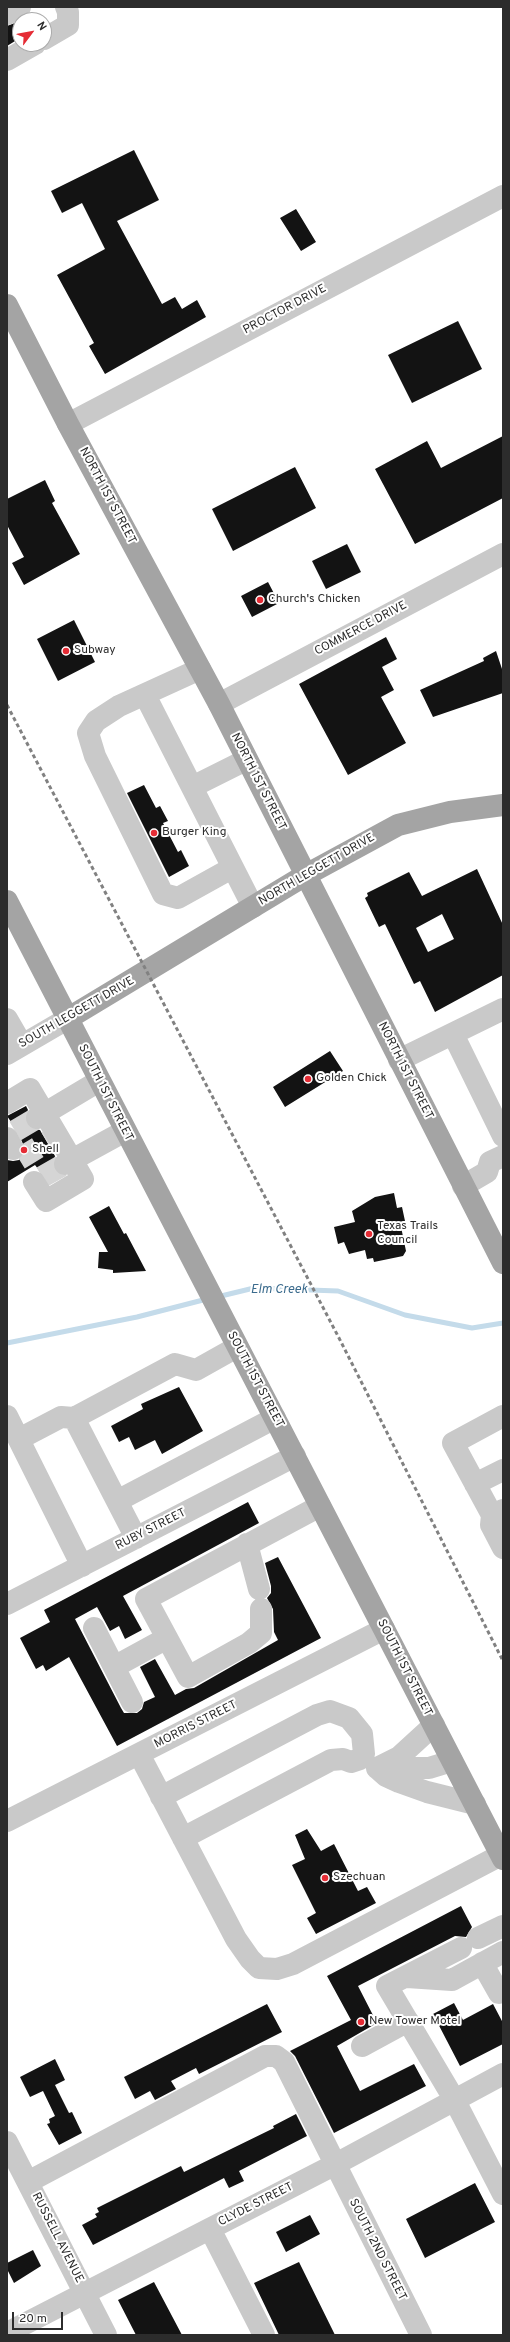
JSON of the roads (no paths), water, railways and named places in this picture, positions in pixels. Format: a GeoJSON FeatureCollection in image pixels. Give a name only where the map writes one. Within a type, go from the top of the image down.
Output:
{"type":"FeatureCollection","features":[{"type":"Feature","properties":{"kind":"main road","name":"NORTH 1ST STREET"},"geometry":{"type":"LineString","coordinates":[[7,305],[68,424],[219,704],[304,876],[503,1263]]}},
{"type":"Feature","properties":{"kind":"main road","name":"NORTH LEGGETT DRIVE"},"geometry":{"type":"LineString","coordinates":[[146,973],[304,876],[398,825],[450,812],[503,805]]}},
{"type":"Feature","properties":{"kind":"main road","name":"SOUTH 1ST STREET"},"geometry":{"type":"LineString","coordinates":[[7,901],[13,928],[68,1019],[234,1343],[295,1456],[502,1857]]}},
{"type":"Feature","properties":{"kind":"main road","name":"SOUTH LEGGETT DRIVE"},"geometry":{"type":"LineString","coordinates":[[68,1019],[146,973]]}},
{"type":"Feature","properties":{"kind":"street"},"geometry":{"type":"LineString","coordinates":[[7,14],[20,7]]}},
{"type":"Feature","properties":{"kind":"street"},"geometry":{"type":"LineString","coordinates":[[51,7],[55,20],[52,29]]}},
{"type":"Feature","properties":{"kind":"street"},"geometry":{"type":"LineString","coordinates":[[52,34],[68,25],[68,12],[66,7]]}},
{"type":"Feature","properties":{"kind":"street"},"geometry":{"type":"LineString","coordinates":[[7,60],[21,52]]}},
{"type":"Feature","properties":{"kind":"street","name":"PROCTOR DRIVE"},"geometry":{"type":"LineString","coordinates":[[68,424],[503,196]]}},
{"type":"Feature","properties":{"kind":"street","name":"COMMERCE DRIVE"},"geometry":{"type":"LineString","coordinates":[[219,704],[503,554]]}},
{"type":"Feature","properties":{"kind":"street"},"geometry":{"type":"LineString","coordinates":[[200,669],[119,706],[96,721],[88,733],[95,756],[164,894],[178,898],[232,868]]}},
{"type":"Feature","properties":{"kind":"street"},"geometry":{"type":"LineString","coordinates":[[145,694],[252,907]]}},
{"type":"Feature","properties":{"kind":"street"},"geometry":{"type":"LineString","coordinates":[[192,787],[246,760]]}},
{"type":"Feature","properties":{"kind":"street"},"geometry":{"type":"LineString","coordinates":[[399,1060],[503,1009]]}},
{"type":"Feature","properties":{"kind":"street"},"geometry":{"type":"LineString","coordinates":[[7,1019],[14,1049]]}},
{"type":"Feature","properties":{"kind":"street","name":"SOUTH LEGGETT DRIVE"},"geometry":{"type":"LineString","coordinates":[[14,1049],[68,1019]]}},
{"type":"Feature","properties":{"kind":"street"},"geometry":{"type":"LineString","coordinates":[[452,1034],[503,1136]]}},
{"type":"Feature","properties":{"kind":"street"},"geometry":{"type":"LineString","coordinates":[[41,1116],[99,1081]]}},
{"type":"Feature","properties":{"kind":"street"},"geometry":{"type":"LineString","coordinates":[[7,1103],[30,1089],[41,1116],[68,1162],[83,1179],[46,1201],[34,1177]]}},
{"type":"Feature","properties":{"kind":"street"},"geometry":{"type":"LineString","coordinates":[[68,1162],[125,1131]]}},
{"type":"Feature","properties":{"kind":"street"},"geometry":{"type":"LineString","coordinates":[[463,1186],[495,1173],[490,1162],[503,1156]]}},
{"type":"Feature","properties":{"kind":"street"},"geometry":{"type":"LineString","coordinates":[[18,1439],[61,1417],[74,1418],[175,1364],[196,1370],[234,1343]]}},
{"type":"Feature","properties":{"kind":"street"},"geometry":{"type":"LineString","coordinates":[[7,1416],[82,1566]]}},
{"type":"Feature","properties":{"kind":"street"},"geometry":{"type":"LineString","coordinates":[[503,1416],[453,1443],[475,1484],[498,1513],[491,1525],[503,1548]]}},
{"type":"Feature","properties":{"kind":"street"},"geometry":{"type":"LineString","coordinates":[[74,1418],[136,1538]]}},
{"type":"Feature","properties":{"kind":"street"},"geometry":{"type":"LineString","coordinates":[[117,1501],[275,1418]]}},
{"type":"Feature","properties":{"kind":"street","name":"RUBY STREET"},"geometry":{"type":"LineString","coordinates":[[7,1604],[295,1456]]}},
{"type":"Feature","properties":{"kind":"street"},"geometry":{"type":"LineString","coordinates":[[475,1484],[503,1470]]}},
{"type":"Feature","properties":{"kind":"street"},"geometry":{"type":"LineString","coordinates":[[247,1544],[260,1599],[261,1633],[249,1643],[188,1677],[146,1599],[247,1544],[320,1506]]}},
{"type":"Feature","properties":{"kind":"street"},"geometry":{"type":"LineString","coordinates":[[94,1628],[132,1702]]}},
{"type":"Feature","properties":{"kind":"street","name":"MORRIS STREET"},"geometry":{"type":"LineString","coordinates":[[7,1821],[384,1629]]}},
{"type":"Feature","properties":{"kind":"street"},"geometry":{"type":"LineString","coordinates":[[114,1667],[167,1638]]}},
{"type":"Feature","properties":{"kind":"street"},"geometry":{"type":"LineString","coordinates":[[161,1797],[317,1715],[330,1711],[349,1718],[362,1734],[364,1754],[360,1759],[351,1762]]}},
{"type":"Feature","properties":{"kind":"street"},"geometry":{"type":"LineString","coordinates":[[377,1768],[399,1757],[434,1725]]}},
{"type":"Feature","properties":{"kind":"street"},"geometry":{"type":"LineString","coordinates":[[139,1754],[236,1939],[250,1959],[259,1968],[268,1970],[293,1964],[502,1857]]}},
{"type":"Feature","properties":{"kind":"street"},"geometry":{"type":"LineString","coordinates":[[183,1838],[332,1760],[343,1759],[377,1768],[429,1768],[452,1761]]}},
{"type":"Feature","properties":{"kind":"street"},"geometry":{"type":"LineString","coordinates":[[377,1768],[386,1776],[398,1782],[432,1794],[475,1804]]}},
{"type":"Feature","properties":{"kind":"street"},"geometry":{"type":"LineString","coordinates":[[503,1926],[387,1986],[454,2099],[503,2194]]}},
{"type":"Feature","properties":{"kind":"street"},"geometry":{"type":"LineString","coordinates":[[407,1976],[452,1980],[503,1952]]}},
{"type":"Feature","properties":{"kind":"street"},"geometry":{"type":"LineString","coordinates":[[482,1963],[499,1993]]}},
{"type":"Feature","properties":{"kind":"street"},"geometry":{"type":"LineString","coordinates":[[362,2046],[408,2021]]}},
{"type":"Feature","properties":{"kind":"street","name":"SOUTH 2ND STREET"},"geometry":{"type":"LineString","coordinates":[[19,2176],[265,2056],[276,2056],[284,2062],[420,2335]]}},
{"type":"Feature","properties":{"kind":"street","name":"CLYDE STREET"},"geometry":{"type":"LineString","coordinates":[[7,2333],[334,2165],[454,2099],[503,2074]]}},
{"type":"Feature","properties":{"kind":"street","name":"RUSSELL AVENUE"},"geometry":{"type":"LineString","coordinates":[[7,2142],[19,2176],[85,2293],[106,2335]]}},
{"type":"Feature","properties":{"kind":"street"},"geometry":{"type":"LineString","coordinates":[[210,2229],[264,2335]]}},
{"type":"Feature","properties":{"kind":"waterway","name":"Elm Creek"},"geometry":{"type":"LineString","coordinates":[[217,1297],[254,1288],[338,1291],[405,1315],[472,1328],[503,1323]]}},
{"type":"Feature","properties":{"kind":"waterway","name":"Elm Creek"},"geometry":{"type":"LineString","coordinates":[[7,1343],[137,1317],[207,1299]]}},
{"type":"Feature","properties":{"kind":"tunnel"},"geometry":{"type":"LineString","coordinates":[[15,1131],[37,1118]]}},
{"type":"Feature","properties":{"kind":"tunnel"},"geometry":{"type":"LineString","coordinates":[[19,1159],[50,1140]]}},
{"type":"Feature","properties":{"kind":"tunnel"},"geometry":{"type":"LineString","coordinates":[[42,1177],[65,1164]]}},
{"type":"Feature","properties":{"kind":"railway"},"geometry":{"type":"LineString","coordinates":[[7,705],[339,1338],[503,1661]]}},
{"type":"Feature","properties":{"kind":"place","name":"Church's Chicken"},"geometry":{"type":"Point","coordinates":[260,600]}},
{"type":"Feature","properties":{"kind":"place","name":"Subway"},"geometry":{"type":"Point","coordinates":[66,651]}},
{"type":"Feature","properties":{"kind":"place","name":"Burger King"},"geometry":{"type":"Point","coordinates":[154,833]}},
{"type":"Feature","properties":{"kind":"place","name":"Golden Chick"},"geometry":{"type":"Point","coordinates":[308,1079]}},
{"type":"Feature","properties":{"kind":"place","name":"Shell"},"geometry":{"type":"Point","coordinates":[24,1150]}},
{"type":"Feature","properties":{"kind":"place","name":"Texas Trails Council"},"geometry":{"type":"Point","coordinates":[369,1234]}},
{"type":"Feature","properties":{"kind":"place","name":"Szechuan"},"geometry":{"type":"Point","coordinates":[325,1878]}},
{"type":"Feature","properties":{"kind":"place","name":"New Tower Motel"},"geometry":{"type":"Point","coordinates":[361,2022]}}]}
